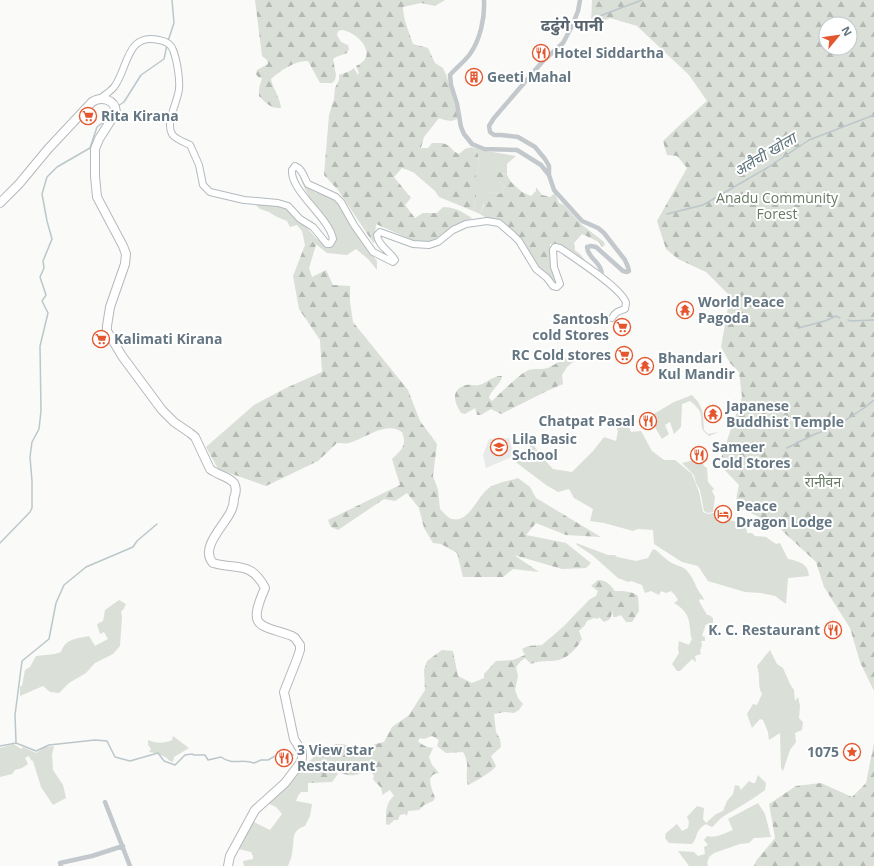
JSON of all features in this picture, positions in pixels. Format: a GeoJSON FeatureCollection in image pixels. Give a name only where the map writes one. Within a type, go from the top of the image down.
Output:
{"type":"FeatureCollection","features":[{"type":"Feature","properties":{"kind":"highway"},"geometry":{"type":"LineString","coordinates":[[0,203],[19,184],[48,149],[92,102],[100,99],[110,101],[116,108],[116,112],[99,140],[96,149],[96,191],[99,202],[126,254],[125,264],[110,307],[107,322],[108,331],[112,341],[122,356],[162,410],[174,422],[195,437],[210,468],[214,472],[231,480],[235,486],[236,494],[232,510],[211,544],[208,555],[210,559],[213,563],[244,568],[254,572],[262,581],[265,588],[257,614],[257,619],[260,624],[264,627],[292,636],[300,645],[297,659],[284,692],[294,739],[302,752],[302,762],[285,783],[255,810],[230,856],[228,866]]}},
{"type":"Feature","properties":{"kind":"main road"},"geometry":{"type":"LineString","coordinates":[[100,99],[114,88],[131,49],[141,40],[149,39],[167,42],[173,49],[179,82],[179,90],[171,119],[170,129],[174,136],[190,145],[199,165],[203,184],[210,192],[288,206],[300,218],[313,227],[326,244],[330,244],[333,239],[326,225],[293,180],[292,170],[297,166],[301,170],[308,184],[341,202],[373,252],[390,262],[394,262],[394,258],[377,240],[377,235],[380,232],[413,244],[429,245],[438,242],[453,230],[466,224],[478,221],[492,221],[503,225],[513,235],[536,269],[547,278],[553,286],[557,287],[560,284],[554,267],[553,250],[555,247],[560,248],[602,278],[623,298],[626,304],[625,310],[614,314],[612,318]]}},
{"type":"Feature","properties":{"kind":"street"},"geometry":{"type":"LineString","coordinates":[[484,0],[485,12],[475,44],[466,59],[450,75],[451,86],[457,104],[461,127],[467,138],[478,147],[492,150],[517,150],[541,165],[549,175]]}},
{"type":"Feature","properties":{"kind":"street"},"geometry":{"type":"LineString","coordinates":[[580,0],[572,26],[563,43],[543,61],[494,118],[489,126],[490,132],[494,135],[518,137],[535,147],[549,166],[549,175],[554,190],[582,221],[598,228],[604,233],[625,260],[629,271],[626,272],[596,247],[587,247],[588,252],[602,271],[602,278]]}},
{"type":"Feature","properties":{"kind":"street"},"geometry":{"type":"LineString","coordinates":[[106,802],[130,866]]}},
{"type":"Feature","properties":{"kind":"street"},"geometry":{"type":"LineString","coordinates":[[61,866],[60,863],[92,856],[123,846]]}},
{"type":"Feature","properties":{"kind":"shaded area","name":"Lila Basic School"},"geometry":{"type":"Polygon","coordinates":[[[509,438],[514,456],[486,468],[483,455],[489,439],[509,438]]]}},
{"type":"Feature","properties":{"kind":"green space"},"geometry":{"type":"Polygon","coordinates":[[[255,0],[445,0],[435,6],[421,3],[403,7],[405,21],[413,44],[428,48],[435,63],[443,68],[447,77],[457,114],[457,119],[451,121],[439,118],[424,137],[421,148],[428,148],[432,143],[441,143],[449,146],[459,154],[465,149],[472,147],[478,154],[479,166],[476,174],[476,199],[473,211],[439,197],[435,191],[413,172],[402,168],[394,177],[411,198],[405,205],[415,218],[423,213],[437,213],[443,207],[448,207],[462,212],[472,218],[442,234],[430,243],[414,241],[376,224],[374,244],[338,190],[324,175],[329,115],[334,99],[335,88],[339,80],[339,75],[354,68],[358,75],[359,73],[356,66],[363,62],[366,56],[364,45],[354,35],[342,30],[338,31],[337,35],[341,42],[348,45],[349,49],[347,53],[333,59],[336,75],[335,80],[332,83],[320,83],[308,61],[293,64],[271,79],[281,108],[271,106],[259,96],[259,88],[262,78],[258,77],[256,74],[257,70],[268,64],[267,60],[262,56],[255,0]]]}},
{"type":"Feature","properties":{"kind":"green space","name":"Anadu Community Forest"},"geometry":{"type":"Polygon","coordinates":[[[592,0],[874,0],[874,691],[860,662],[850,628],[824,587],[816,562],[776,525],[742,509],[736,500],[739,485],[719,464],[742,397],[739,372],[730,363],[721,347],[730,296],[706,272],[678,259],[666,249],[657,221],[687,168],[677,156],[667,155],[663,141],[707,101],[689,75],[637,26],[610,18],[591,26],[592,0]]]}},
{"type":"Feature","properties":{"kind":"green space"},"geometry":{"type":"Polygon","coordinates":[[[472,147],[516,156],[507,164],[507,175],[503,173],[499,181],[505,187],[500,194],[488,192],[480,214],[473,211],[476,199],[476,174],[479,166],[478,154],[472,147]]]}},
{"type":"Feature","properties":{"kind":"green space"},"geometry":{"type":"Polygon","coordinates":[[[493,170],[507,175],[511,182],[522,192],[531,196],[536,191],[536,187],[542,195],[550,197],[555,193],[559,203],[564,205],[581,224],[604,242],[605,245],[602,247],[599,242],[582,234],[574,243],[575,250],[589,265],[556,245],[550,244],[551,260],[556,281],[553,280],[534,265],[510,228],[497,222],[495,218],[490,220],[480,214],[484,205],[481,194],[488,192],[500,194],[505,187],[499,181],[492,180],[493,170]]]}},
{"type":"Feature","properties":{"kind":"green space"},"geometry":{"type":"Polygon","coordinates":[[[300,171],[304,183],[311,190],[317,193],[325,193],[333,198],[341,207],[367,249],[377,261],[377,270],[368,259],[356,249],[347,255],[327,253],[312,241],[305,245],[302,231],[297,225],[290,227],[287,221],[260,209],[256,205],[260,204],[284,207],[316,238],[327,246],[337,240],[333,230],[305,190],[299,173],[300,171]]]}},
{"type":"Feature","properties":{"kind":"green space"},"geometry":{"type":"Polygon","coordinates":[[[312,241],[316,245],[309,268],[312,277],[326,270],[333,285],[350,286],[350,302],[353,322],[408,390],[420,421],[437,444],[433,476],[438,490],[440,509],[452,519],[464,517],[489,488],[499,483],[518,478],[530,487],[536,498],[601,537],[566,535],[536,523],[526,535],[566,543],[591,563],[586,568],[562,569],[514,555],[539,572],[513,569],[503,577],[463,577],[457,553],[441,544],[433,543],[424,528],[419,508],[407,493],[395,501],[384,499],[338,530],[331,527],[328,520],[400,485],[392,459],[403,447],[404,441],[402,432],[396,429],[383,429],[356,441],[349,443],[337,443],[318,461],[266,486],[218,469],[206,447],[254,405],[286,388],[322,372],[320,340],[299,309],[293,276],[305,245],[312,241]]]}},
{"type":"Feature","properties":{"kind":"green space"},"geometry":{"type":"Polygon","coordinates":[[[570,356],[577,359],[567,367],[562,375],[563,384],[501,414],[491,409],[481,415],[477,415],[475,408],[465,414],[461,413],[455,401],[457,390],[461,387],[466,385],[479,385],[496,377],[502,376],[500,382],[490,395],[489,398],[492,401],[515,379],[525,372],[531,369],[548,368],[570,356]]]}},
{"type":"Feature","properties":{"kind":"green space"},"geometry":{"type":"Polygon","coordinates":[[[692,395],[701,407],[704,430],[708,434],[719,432],[709,436],[704,431],[702,428],[700,411],[690,401],[682,404],[681,427],[674,434],[670,422],[665,425],[669,434],[662,439],[653,424],[652,415],[674,402],[692,395]]]}},
{"type":"Feature","properties":{"kind":"green space"},"geometry":{"type":"Polygon","coordinates":[[[626,419],[631,432],[641,431],[652,451],[664,460],[675,460],[692,474],[699,492],[703,512],[708,514],[714,513],[729,520],[746,524],[747,533],[752,533],[755,536],[766,537],[776,544],[780,543],[788,559],[800,562],[807,568],[809,576],[788,578],[786,604],[775,596],[745,592],[708,581],[698,566],[682,562],[654,544],[653,530],[638,529],[633,531],[604,523],[590,521],[593,509],[574,498],[569,489],[558,492],[546,485],[513,460],[517,453],[528,450],[532,443],[553,469],[572,472],[593,451],[604,437],[616,441],[617,429],[621,420],[626,419]]]}},
{"type":"Feature","properties":{"kind":"green space"},"geometry":{"type":"Polygon","coordinates":[[[694,460],[702,462],[707,468],[708,482],[714,489],[712,491],[715,497],[713,512],[708,513],[704,511],[700,490],[694,475],[682,463],[694,460]]]}},
{"type":"Feature","properties":{"kind":"green space"},"geometry":{"type":"Polygon","coordinates":[[[576,543],[608,555],[615,555],[617,557],[636,561],[648,558],[653,549],[675,565],[685,569],[692,577],[704,599],[700,599],[699,601],[707,615],[713,618],[713,623],[709,626],[706,624],[702,636],[705,637],[705,641],[701,641],[701,654],[695,656],[696,662],[692,659],[680,671],[677,671],[672,664],[679,653],[679,641],[689,645],[692,639],[688,617],[683,610],[674,603],[678,600],[671,591],[666,593],[661,591],[659,595],[651,591],[645,593],[642,585],[618,578],[576,543]]]}},
{"type":"Feature","properties":{"kind":"green space"},"geometry":{"type":"Polygon","coordinates":[[[598,580],[606,582],[615,591],[624,591],[636,594],[638,596],[639,611],[632,622],[626,622],[621,615],[613,617],[613,611],[610,619],[604,622],[599,617],[598,619],[594,618],[587,621],[579,631],[582,639],[575,649],[563,659],[531,664],[525,658],[521,661],[516,667],[518,676],[515,690],[518,698],[523,704],[519,710],[514,713],[505,712],[494,714],[496,732],[500,739],[501,747],[491,756],[496,766],[488,773],[468,785],[467,761],[463,752],[446,753],[437,746],[439,740],[432,736],[424,739],[420,738],[418,741],[427,747],[433,748],[429,757],[432,765],[439,773],[434,774],[430,779],[435,798],[419,810],[408,811],[407,816],[405,814],[400,815],[398,820],[394,820],[389,825],[386,824],[387,809],[389,802],[394,796],[390,790],[382,795],[382,790],[373,779],[374,776],[372,773],[368,772],[364,768],[361,769],[359,774],[356,775],[336,772],[338,774],[332,782],[308,783],[308,762],[313,758],[316,752],[334,745],[342,744],[350,746],[364,754],[372,745],[384,742],[392,727],[409,715],[425,690],[424,670],[427,661],[442,650],[453,651],[458,676],[472,683],[484,678],[484,674],[496,661],[513,660],[525,655],[522,649],[528,646],[542,645],[564,626],[590,599],[596,596],[598,591],[591,586],[598,580]]]}},
{"type":"Feature","properties":{"kind":"green space"},"geometry":{"type":"Polygon","coordinates":[[[119,600],[126,604],[121,611],[120,646],[113,654],[95,663],[86,673],[69,683],[59,693],[50,692],[43,686],[20,696],[20,686],[22,686],[25,670],[30,667],[36,656],[61,652],[66,644],[76,639],[89,636],[95,646],[108,639],[104,632],[100,634],[97,624],[103,621],[105,610],[119,600]]]}},
{"type":"Feature","properties":{"kind":"green space"},"geometry":{"type":"Polygon","coordinates":[[[770,650],[777,664],[783,668],[794,690],[795,701],[798,697],[800,706],[799,718],[803,722],[802,730],[795,733],[796,742],[790,750],[783,771],[781,768],[780,733],[769,740],[768,732],[763,720],[760,719],[752,728],[747,714],[753,704],[757,705],[762,694],[757,666],[770,650]]]}},
{"type":"Feature","properties":{"kind":"green space"},"geometry":{"type":"Polygon","coordinates":[[[173,736],[189,748],[174,757],[173,762],[162,755],[149,752],[151,749],[148,745],[148,740],[163,743],[172,740],[173,736]]]}},
{"type":"Feature","properties":{"kind":"green space"},"geometry":{"type":"Polygon","coordinates":[[[874,743],[874,866],[754,866],[756,861],[775,838],[769,804],[796,786],[821,783],[852,797],[866,783],[874,743]]]}},
{"type":"Feature","properties":{"kind":"green space"},"geometry":{"type":"Polygon","coordinates":[[[14,744],[21,749],[23,747],[36,753],[45,747],[54,746],[52,755],[53,770],[63,785],[66,798],[53,805],[41,787],[33,761],[29,756],[25,758],[28,764],[15,770],[12,774],[0,777],[0,748],[14,744]]]}},
{"type":"Feature","properties":{"kind":"green space"},"geometry":{"type":"Polygon","coordinates":[[[308,762],[308,792],[301,792],[296,801],[312,804],[310,816],[305,826],[297,830],[295,833],[292,857],[288,866],[244,866],[243,861],[253,859],[253,856],[251,852],[239,849],[242,838],[252,821],[270,830],[282,814],[276,807],[267,803],[294,773],[308,762]]]}},
{"type":"Feature","properties":{"kind":"green space"},"geometry":{"type":"Polygon","coordinates":[[[758,775],[766,783],[765,790],[750,801],[722,817],[712,827],[706,824],[698,831],[692,844],[669,843],[665,838],[666,833],[677,824],[682,831],[688,828],[689,822],[687,817],[697,806],[704,808],[703,819],[706,823],[716,814],[723,811],[727,801],[733,794],[735,785],[739,786],[741,790],[750,781],[755,783],[758,775]]]}},
{"type":"Feature","properties":{"kind":"green space"},"geometry":{"type":"Polygon","coordinates":[[[758,803],[765,814],[771,837],[754,838],[749,843],[740,844],[714,853],[709,857],[707,863],[708,866],[689,866],[678,851],[694,852],[698,856],[705,854],[704,847],[708,845],[704,840],[707,836],[717,836],[733,830],[728,819],[758,803]]]}},
{"type":"Feature","properties":{"kind":"waterway"},"geometry":{"type":"LineString","coordinates":[[168,41],[174,23],[172,0]]}},
{"type":"Feature","properties":{"kind":"waterway"},"geometry":{"type":"LineString","coordinates":[[597,17],[642,0]]}},
{"type":"Feature","properties":{"kind":"waterway"},"geometry":{"type":"LineString","coordinates":[[118,106],[124,102],[141,75],[164,59],[167,45]]}},
{"type":"Feature","properties":{"kind":"waterway","name":"अलैची खोला"},"geometry":{"type":"LineString","coordinates":[[667,214],[703,205],[767,168],[809,140],[874,115]]}},
{"type":"Feature","properties":{"kind":"waterway"},"geometry":{"type":"LineString","coordinates":[[0,543],[30,512],[32,508],[30,457],[32,442],[39,429],[41,411],[40,346],[48,313],[42,301],[46,295],[40,277],[44,268],[43,261],[52,239],[42,194],[47,177],[57,167],[90,148],[97,127],[106,120]]}},
{"type":"Feature","properties":{"kind":"waterway"},"geometry":{"type":"LineString","coordinates":[[798,328],[825,321],[836,316],[840,318]]}},
{"type":"Feature","properties":{"kind":"waterway"},"geometry":{"type":"LineString","coordinates":[[848,320],[874,320]]}},
{"type":"Feature","properties":{"kind":"waterway"},"geometry":{"type":"LineString","coordinates":[[787,448],[840,424],[874,400]]}},
{"type":"Feature","properties":{"kind":"waterway"},"geometry":{"type":"LineString","coordinates":[[16,742],[15,715],[22,661],[49,639],[56,603],[64,585],[86,567],[133,547],[137,541],[157,524]]}},
{"type":"Feature","properties":{"kind":"waterway"},"geometry":{"type":"LineString","coordinates":[[0,746],[16,743],[36,751],[49,745],[95,740],[107,741],[115,757],[130,761],[158,753],[164,761],[175,765],[185,755],[192,754],[205,755],[208,760],[221,757],[225,760],[233,762],[245,761],[254,763],[261,760],[268,760],[284,751],[293,755]]}},
{"type":"Feature","properties":{"kind":"place","name":"Hotel Siddartha"},"geometry":{"type":"Point","coordinates":[541,53]}},
{"type":"Feature","properties":{"kind":"place","name":"Geeti Mahal"},"geometry":{"type":"Point","coordinates":[474,77]}},
{"type":"Feature","properties":{"kind":"place","name":"Rita Kirana"},"geometry":{"type":"Point","coordinates":[88,116]}},
{"type":"Feature","properties":{"kind":"place","name":"World Peace Pagoda"},"geometry":{"type":"Point","coordinates":[685,310]}},
{"type":"Feature","properties":{"kind":"place","name":"Santosh cold Stores"},"geometry":{"type":"Point","coordinates":[622,327]}},
{"type":"Feature","properties":{"kind":"place","name":"Kalimati Kirana"},"geometry":{"type":"Point","coordinates":[101,339]}},
{"type":"Feature","properties":{"kind":"place","name":"RC Cold stores"},"geometry":{"type":"Point","coordinates":[624,355]}},
{"type":"Feature","properties":{"kind":"place","name":"Bhandari Kul Mandir"},"geometry":{"type":"Point","coordinates":[645,366]}},
{"type":"Feature","properties":{"kind":"place","name":"Japanese Buddhist Temple"},"geometry":{"type":"Point","coordinates":[713,414]}},
{"type":"Feature","properties":{"kind":"place","name":"Chatpat Pasal"},"geometry":{"type":"Point","coordinates":[648,421]}},
{"type":"Feature","properties":{"kind":"place","name":"Lila Basic School"},"geometry":{"type":"Point","coordinates":[499,447]}},
{"type":"Feature","properties":{"kind":"place","name":"Sameer Cold Stores"},"geometry":{"type":"Point","coordinates":[699,455]}},
{"type":"Feature","properties":{"kind":"place","name":"Peace Dragon Lodge"},"geometry":{"type":"Point","coordinates":[723,514]}},
{"type":"Feature","properties":{"kind":"place","name":"K. C. Restaurant"},"geometry":{"type":"Point","coordinates":[833,630]}},
{"type":"Feature","properties":{"kind":"place","name":"1075"},"geometry":{"type":"Point","coordinates":[852,752]}},
{"type":"Feature","properties":{"kind":"place","name":"3 View star Restaurant"},"geometry":{"type":"Point","coordinates":[284,758]}},
{"type":"Feature","properties":{"kind":"district","name":"ढढुंगे पानी"},"geometry":{"type":"Point","coordinates":[572,25]}},
{"type":"Feature","properties":{"kind":"park label","name":"रानीवन"},"geometry":{"type":"Point","coordinates":[823,482]}}]}
